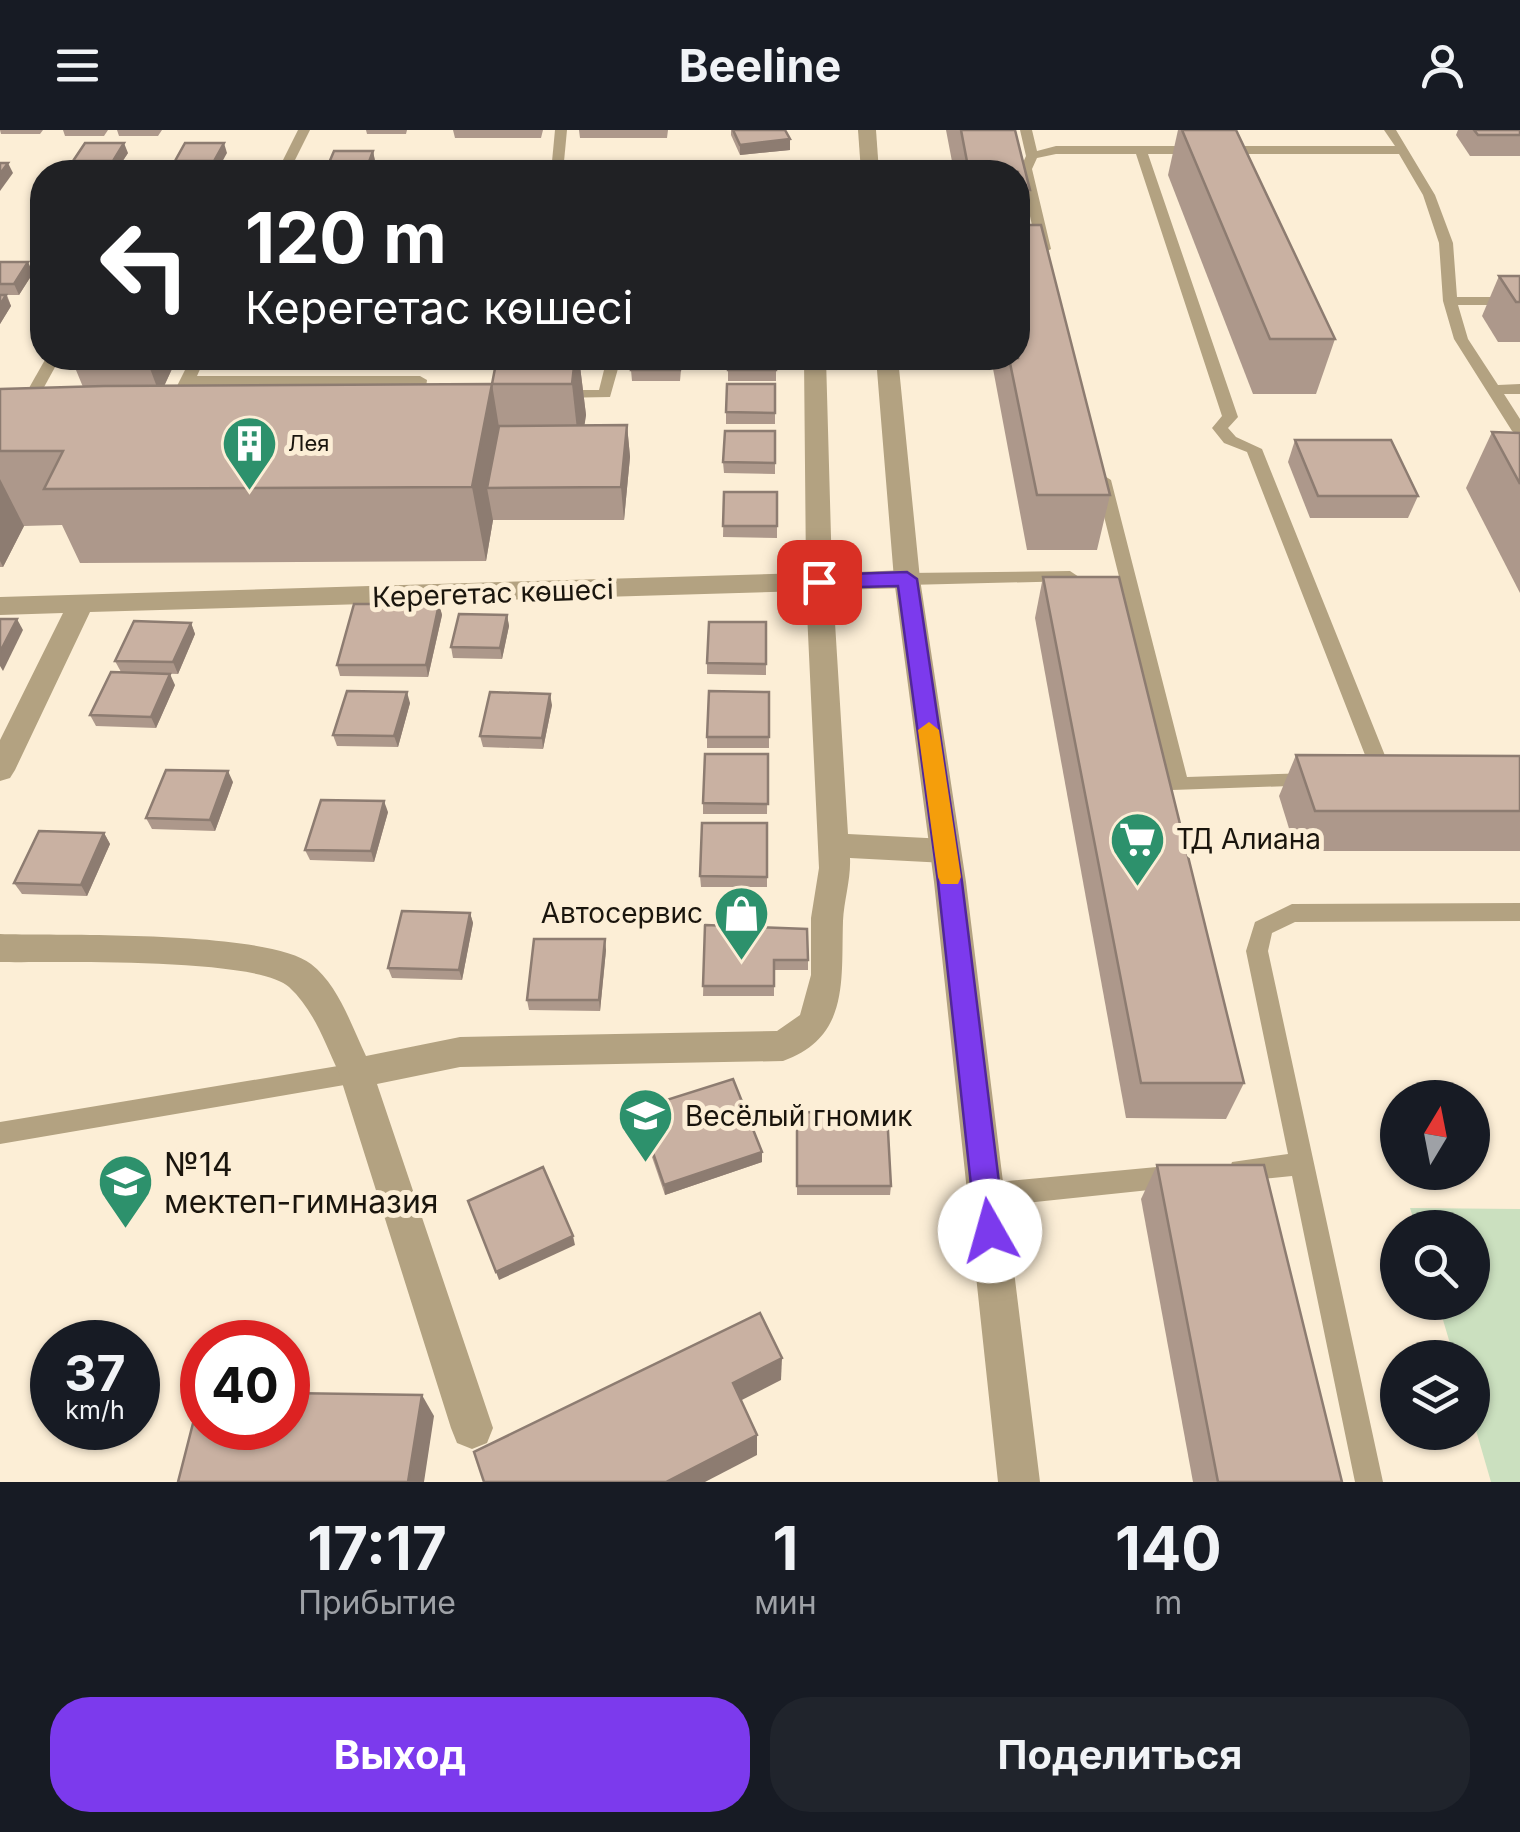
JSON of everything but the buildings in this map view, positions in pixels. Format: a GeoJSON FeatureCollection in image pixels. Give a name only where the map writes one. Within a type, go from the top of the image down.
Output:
{"type":"FeatureCollection","features":[{"type":"Feature","properties":{"kind":"street"},"geometry":{"type":"LineString","coordinates":[[866,130],[869,160]]}},
{"type":"Feature","properties":{"kind":"street"},"geometry":{"type":"LineString","coordinates":[[356,1073],[460,1052],[783,1046],[814,1024],[828,975],[826,918],[835,868],[819,582],[815,370]]}},
{"type":"Feature","properties":{"kind":"street"},"geometry":{"type":"LineString","coordinates":[[887,370],[907,579],[946,852],[1019,1482]]}},
{"type":"Feature","properties":{"kind":"street","name":"Керегетас көшесі"},"geometry":{"type":"LineString","coordinates":[[0,606],[907,579]]}},
{"type":"Feature","properties":{"kind":"street"},"geometry":{"type":"LineString","coordinates":[[0,770],[80,606]]}},
{"type":"Feature","properties":{"kind":"street"},"geometry":{"type":"LineString","coordinates":[[833,845],[946,852]]}},
{"type":"Feature","properties":{"kind":"street"},"geometry":{"type":"LineString","coordinates":[[0,948],[237,955],[298,973],[327,1008],[356,1073],[472,1428]]}},
{"type":"Feature","properties":{"kind":"lane"},"geometry":{"type":"LineString","coordinates":[[289,160],[304,130]]}},
{"type":"Feature","properties":{"kind":"lane"},"geometry":{"type":"LineString","coordinates":[[558,160],[561,130]]}},
{"type":"Feature","properties":{"kind":"lane"},"geometry":{"type":"LineString","coordinates":[[1026,130],[1030,161]]}},
{"type":"Feature","properties":{"kind":"lane"},"geometry":{"type":"LineString","coordinates":[[1390,130],[1429,195],[1446,243],[1450,300],[1461,339],[1520,430]]}},
{"type":"Feature","properties":{"kind":"lane"},"geometry":{"type":"LineString","coordinates":[[1032,156],[1056,150],[1403,150]]}},
{"type":"Feature","properties":{"kind":"lane"},"geometry":{"type":"LineString","coordinates":[[1141,150],[1230,417],[1220,428],[1230,440],[1254,449],[1384,778],[1366,779]]}},
{"type":"Feature","properties":{"kind":"lane"},"geometry":{"type":"LineString","coordinates":[[1030,188],[1048,268]]}},
{"type":"Feature","properties":{"kind":"lane"},"geometry":{"type":"LineString","coordinates":[[1450,300],[1520,301]]}},
{"type":"Feature","properties":{"kind":"lane"},"geometry":{"type":"LineString","coordinates":[[20,456],[0,455],[47,370]]}},
{"type":"Feature","properties":{"kind":"lane"},"geometry":{"type":"LineString","coordinates":[[179,400],[192,370]]}},
{"type":"Feature","properties":{"kind":"lane"},"geometry":{"type":"LineString","coordinates":[[549,395],[605,394],[611,370]]}},
{"type":"Feature","properties":{"kind":"lane"},"geometry":{"type":"LineString","coordinates":[[186,382],[420,380],[422,411],[410,431]]}},
{"type":"Feature","properties":{"kind":"lane"},"geometry":{"type":"LineString","coordinates":[[1494,390],[1520,390]]}},
{"type":"Feature","properties":{"kind":"lane"},"geometry":{"type":"LineString","coordinates":[[1098,461],[1179,785],[1328,780]]}},
{"type":"Feature","properties":{"kind":"lane"},"geometry":{"type":"LineString","coordinates":[[907,579],[1086,577]]}},
{"type":"Feature","properties":{"kind":"lane"},"geometry":{"type":"LineString","coordinates":[[1105,577],[1125,577]]}},
{"type":"Feature","properties":{"kind":"lane"},"geometry":{"type":"LineString","coordinates":[[1369,1482],[1256,951],[1263,928],[1292,913],[1520,912]]}},
{"type":"Feature","properties":{"kind":"lane"},"geometry":{"type":"LineString","coordinates":[[0,1134],[356,1073]]}},
{"type":"Feature","properties":{"kind":"lane"},"geometry":{"type":"LineString","coordinates":[[986,1195],[1299,1164]]}},
{"type":"Feature","properties":{"kind":"green space"},"geometry":{"type":"Polygon","coordinates":[[[1520,1209],[1520,1482],[1491,1482],[1482,1450],[1490,1450],[1490,1340],[1449,1340],[1443,1320],[1490,1320],[1490,1210],[1411,1210],[1520,1209]]]}},
{"type":"Feature","properties":{"kind":"slow traffic"},"geometry":{"type":"LineString","coordinates":[[929,730],[950,877]]}},
{"type":"Feature","properties":{"kind":"place","name":"Лея"},"geometry":{"type":"Point","coordinates":[249,492]}},
{"type":"Feature","properties":{"kind":"place","name":"ТД Алиана"},"geometry":{"type":"Point","coordinates":[1137,888]}},
{"type":"Feature","properties":{"kind":"place","name":"Автосервис"},"geometry":{"type":"Point","coordinates":[742,962]}},
{"type":"Feature","properties":{"kind":"place","name":"Весёлый гномик"},"geometry":{"type":"Point","coordinates":[646,1165]}},
{"type":"Feature","properties":{"kind":"place","name":"№14 мектеп-гимназия"},"geometry":{"type":"Point","coordinates":[125,1231]}},
{"type":"Feature","properties":{"kind":"route"},"geometry":{"type":"LineString","coordinates":[[819,582],[907,579],[950,882],[990,1231]]}}]}
